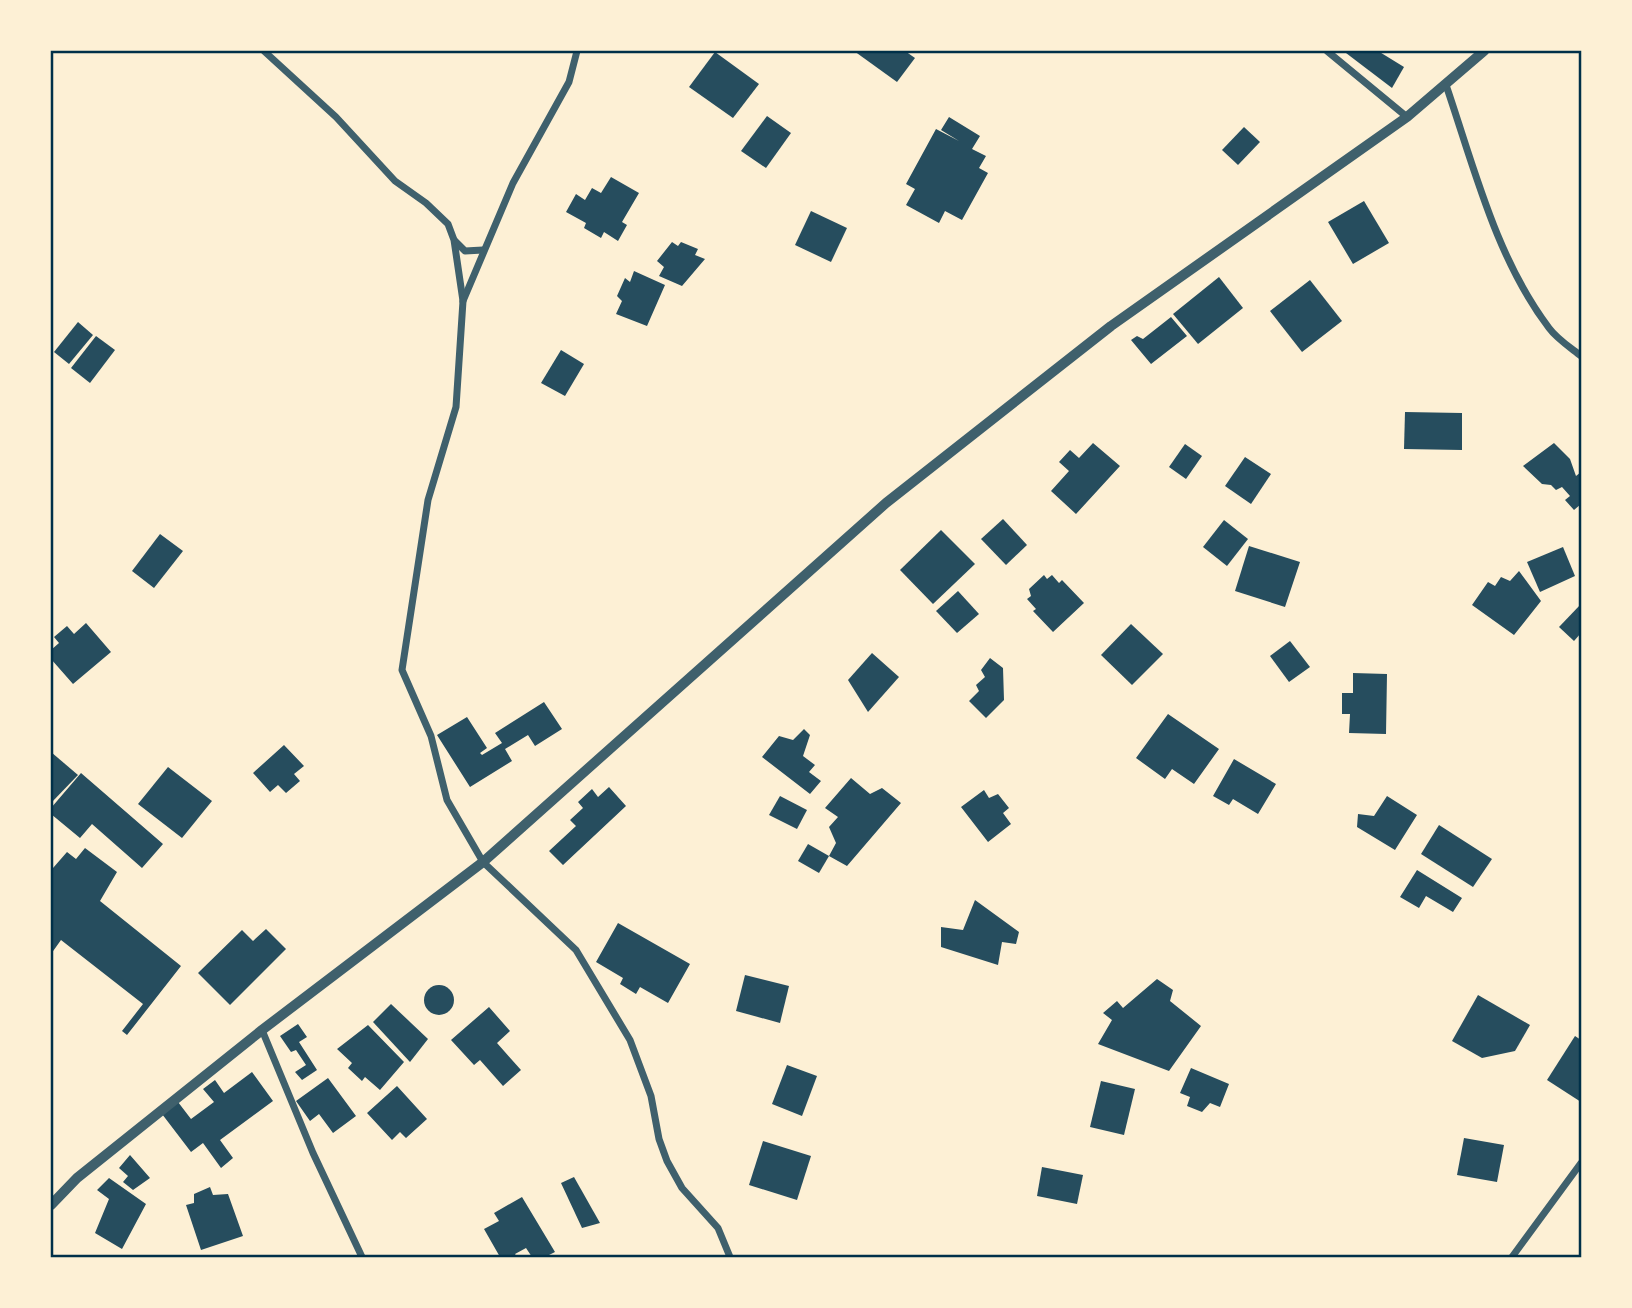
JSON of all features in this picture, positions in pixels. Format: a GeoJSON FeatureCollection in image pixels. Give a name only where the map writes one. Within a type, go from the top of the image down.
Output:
{"type":"FeatureCollection","features":[{"type":"Feature","properties":{"kind":"street"},"geometry":{"type":"LineString","coordinates":[[264,51],[336,117],[395,181],[426,203],[447,224],[454,240],[463,301],[456,407],[428,500],[402,670],[431,736],[447,800],[483,862],[576,950],[630,1040],[650,1096],[659,1139],[667,1161],[682,1188],[718,1228],[730,1257]]}},
{"type":"Feature","properties":{"kind":"street"},"geometry":{"type":"LineString","coordinates":[[463,301],[513,183],[569,82],[577,51]]}},
{"type":"Feature","properties":{"kind":"street"},"geometry":{"type":"LineString","coordinates":[[1327,51],[1407,117]]}},
{"type":"Feature","properties":{"kind":"street"},"geometry":{"type":"LineString","coordinates":[[51,1205],[77,1178],[262,1030],[483,862],[886,503],[1111,326],[1407,117],[1484,51]]}},
{"type":"Feature","properties":{"kind":"street"},"geometry":{"type":"LineString","coordinates":[[1446,85],[1490,212],[1517,279],[1550,331],[1581,356]]}},
{"type":"Feature","properties":{"kind":"street"},"geometry":{"type":"LineString","coordinates":[[454,240],[465,251],[484,250]]}},
{"type":"Feature","properties":{"kind":"street"},"geometry":{"type":"LineString","coordinates":[[262,1030],[313,1153],[362,1257]]}},
{"type":"Feature","properties":{"kind":"street"},"geometry":{"type":"LineString","coordinates":[[1512,1257],[1581,1163]]}},
{"type":"Feature","properties":{"kind":"building"},"geometry":{"type":"Polygon","coordinates":[[[854,51],[905,51],[915,58],[897,82],[854,51]]]}},
{"type":"Feature","properties":{"kind":"building"},"geometry":{"type":"Polygon","coordinates":[[[1378,51],[1404,67],[1392,88],[1346,53],[1378,51]]]}},
{"type":"Feature","properties":{"kind":"building"},"geometry":{"type":"Polygon","coordinates":[[[715,52],[759,84],[733,118],[689,87],[715,52]]]}},
{"type":"Feature","properties":{"kind":"building"},"geometry":{"type":"Polygon","coordinates":[[[767,116],[791,133],[766,168],[741,151],[767,116]]]}},
{"type":"Feature","properties":{"kind":"building"},"geometry":{"type":"Polygon","coordinates":[[[949,117],[980,136],[972,149],[986,156],[979,168],[988,173],[962,220],[945,211],[939,223],[906,205],[915,189],[906,184],[936,129],[959,141],[941,130],[949,117]]]}},
{"type":"Feature","properties":{"kind":"building"},"geometry":{"type":"Polygon","coordinates":[[[1244,127],[1260,142],[1238,165],[1222,150],[1244,127]]]}},
{"type":"Feature","properties":{"kind":"building"},"geometry":{"type":"Polygon","coordinates":[[[611,177],[639,193],[622,222],[627,225],[618,241],[604,232],[601,238],[584,228],[586,223],[566,212],[576,194],[585,200],[592,188],[601,193],[611,177]]]}},
{"type":"Feature","properties":{"kind":"building"},"geometry":{"type":"Polygon","coordinates":[[[1364,201],[1389,243],[1353,264],[1328,222],[1364,201]]]}},
{"type":"Feature","properties":{"kind":"building"},"geometry":{"type":"Polygon","coordinates":[[[811,211],[847,228],[831,262],[795,245],[811,211]]]}},
{"type":"Feature","properties":{"kind":"building"},"geometry":{"type":"Polygon","coordinates":[[[672,242],[678,246],[681,242],[698,249],[695,255],[705,259],[682,286],[659,276],[664,267],[657,261],[672,242]]]}},
{"type":"Feature","properties":{"kind":"building"},"geometry":{"type":"Polygon","coordinates":[[[634,271],[665,285],[647,326],[616,314],[622,301],[617,296],[625,278],[630,282],[634,271]]]}},
{"type":"Feature","properties":{"kind":"building"},"geometry":{"type":"Polygon","coordinates":[[[1219,277],[1243,308],[1198,344],[1173,314],[1219,277]]]}},
{"type":"Feature","properties":{"kind":"building"},"geometry":{"type":"Polygon","coordinates":[[[1310,280],[1342,321],[1302,352],[1270,311],[1310,280]]]}},
{"type":"Feature","properties":{"kind":"building"},"geometry":{"type":"Polygon","coordinates":[[[1171,317],[1187,336],[1151,364],[1131,340],[1137,336],[1143,339],[1171,317]]]}},
{"type":"Feature","properties":{"kind":"building"},"geometry":{"type":"Polygon","coordinates":[[[78,322],[93,335],[69,364],[54,352],[78,322]]]}},
{"type":"Feature","properties":{"kind":"building"},"geometry":{"type":"Polygon","coordinates":[[[96,336],[115,350],[90,383],[71,368],[96,336]]]}},
{"type":"Feature","properties":{"kind":"building"},"geometry":{"type":"Polygon","coordinates":[[[561,350],[584,364],[565,396],[541,383],[561,350]]]}},
{"type":"Feature","properties":{"kind":"building"},"geometry":{"type":"Polygon","coordinates":[[[1405,412],[1462,413],[1462,450],[1404,449],[1405,412]]]}},
{"type":"Feature","properties":{"kind":"building"},"geometry":{"type":"Polygon","coordinates":[[[1093,443],[1120,466],[1076,514],[1051,491],[1069,471],[1059,462],[1070,450],[1079,458],[1093,443]]]}},
{"type":"Feature","properties":{"kind":"building"},"geometry":{"type":"Polygon","coordinates":[[[1554,443],[1570,459],[1576,476],[1581,472],[1581,504],[1574,510],[1565,500],[1570,496],[1562,487],[1556,490],[1551,485],[1542,484],[1523,466],[1554,443]]]}},
{"type":"Feature","properties":{"kind":"building"},"geometry":{"type":"Polygon","coordinates":[[[1185,444],[1202,456],[1186,479],[1169,467],[1185,444]]]}},
{"type":"Feature","properties":{"kind":"building"},"geometry":{"type":"Polygon","coordinates":[[[1245,457],[1271,474],[1251,504],[1225,486],[1245,457]]]}},
{"type":"Feature","properties":{"kind":"building"},"geometry":{"type":"Polygon","coordinates":[[[1003,519],[1027,545],[1006,565],[981,539],[1003,519]]]}},
{"type":"Feature","properties":{"kind":"building"},"geometry":{"type":"Polygon","coordinates":[[[1224,520],[1248,539],[1227,566],[1203,547],[1224,520]]]}},
{"type":"Feature","properties":{"kind":"building"},"geometry":{"type":"Polygon","coordinates":[[[941,530],[975,564],[933,604],[900,570],[941,530]]]}},
{"type":"Feature","properties":{"kind":"building"},"geometry":{"type":"Polygon","coordinates":[[[160,534],[183,551],[154,588],[132,571],[160,534]]]}},
{"type":"Feature","properties":{"kind":"building"},"geometry":{"type":"Polygon","coordinates":[[[1249,546],[1300,562],[1285,607],[1235,591],[1249,546]]]}},
{"type":"Feature","properties":{"kind":"building"},"geometry":{"type":"Polygon","coordinates":[[[1563,547],[1575,576],[1540,592],[1527,562],[1563,547]]]}},
{"type":"Feature","properties":{"kind":"building"},"geometry":{"type":"Polygon","coordinates":[[[1519,571],[1541,601],[1514,635],[1472,605],[1488,582],[1495,586],[1501,577],[1510,581],[1519,571]]]}},
{"type":"Feature","properties":{"kind":"building"},"geometry":{"type":"Polygon","coordinates":[[[1044,575],[1047,579],[1052,575],[1059,583],[1062,580],[1084,603],[1053,632],[1033,611],[1036,609],[1027,599],[1031,596],[1029,589],[1044,575]]]}},
{"type":"Feature","properties":{"kind":"building"},"geometry":{"type":"Polygon","coordinates":[[[958,591],[979,614],[957,633],[936,611],[958,591]]]}},
{"type":"Feature","properties":{"kind":"building"},"geometry":{"type":"Polygon","coordinates":[[[1581,604],[1581,633],[1574,641],[1559,627],[1581,604]]]}},
{"type":"Feature","properties":{"kind":"building"},"geometry":{"type":"Polygon","coordinates":[[[86,623],[111,652],[73,684],[51,659],[51,650],[59,643],[54,637],[67,626],[74,634],[86,623]]]}},
{"type":"Feature","properties":{"kind":"building"},"geometry":{"type":"Polygon","coordinates":[[[1131,624],[1163,654],[1132,685],[1101,655],[1131,624]]]}},
{"type":"Feature","properties":{"kind":"building"},"geometry":{"type":"Polygon","coordinates":[[[1290,641],[1310,667],[1289,682],[1270,656],[1290,641]]]}},
{"type":"Feature","properties":{"kind":"building"},"geometry":{"type":"Polygon","coordinates":[[[872,653],[899,677],[868,712],[848,680],[872,653]]]}},
{"type":"Feature","properties":{"kind":"building"},"geometry":{"type":"Polygon","coordinates":[[[990,658],[1003,668],[1004,700],[986,718],[969,701],[979,691],[976,685],[985,677],[981,670],[990,658]]]}},
{"type":"Feature","properties":{"kind":"building"},"geometry":{"type":"Polygon","coordinates":[[[1353,673],[1387,674],[1386,734],[1349,733],[1350,714],[1342,714],[1342,693],[1353,693],[1353,673]]]}},
{"type":"Feature","properties":{"kind":"building"},"geometry":{"type":"Polygon","coordinates":[[[544,702],[562,729],[535,746],[528,735],[505,749],[512,761],[470,787],[437,735],[467,717],[487,748],[480,753],[482,755],[502,743],[495,733],[544,702]]]}},
{"type":"Feature","properties":{"kind":"building"},"geometry":{"type":"Polygon","coordinates":[[[1168,714],[1219,749],[1194,784],[1172,769],[1165,779],[1136,758],[1168,714]]]}},
{"type":"Feature","properties":{"kind":"building"},"geometry":{"type":"Polygon","coordinates":[[[804,729],[810,735],[803,756],[815,765],[809,772],[821,781],[810,794],[762,757],[779,736],[793,740],[804,729]]]}},
{"type":"Feature","properties":{"kind":"building"},"geometry":{"type":"Polygon","coordinates":[[[284,745],[304,766],[294,774],[300,781],[286,793],[278,785],[270,792],[253,773],[284,745]]]}},
{"type":"Feature","properties":{"kind":"building"},"geometry":{"type":"Polygon","coordinates":[[[51,752],[78,775],[52,802],[51,801],[51,752]]]}},
{"type":"Feature","properties":{"kind":"building"},"geometry":{"type":"Polygon","coordinates":[[[1234,759],[1276,784],[1258,814],[1233,799],[1229,805],[1213,796],[1234,759]]]}},
{"type":"Feature","properties":{"kind":"building"},"geometry":{"type":"Polygon","coordinates":[[[168,767],[212,801],[182,838],[138,804],[168,767]]]}},
{"type":"Feature","properties":{"kind":"building"},"geometry":{"type":"Polygon","coordinates":[[[81,773],[163,844],[142,868],[92,824],[80,838],[51,814],[51,808],[81,773]]]}},
{"type":"Feature","properties":{"kind":"building"},"geometry":{"type":"Polygon","coordinates":[[[851,778],[870,794],[882,788],[901,803],[847,866],[829,856],[836,843],[829,827],[838,817],[825,808],[851,778]]]}},
{"type":"Feature","properties":{"kind":"building"},"geometry":{"type":"Polygon","coordinates":[[[609,787],[626,806],[563,865],[549,851],[576,826],[570,820],[583,808],[578,802],[592,789],[598,797],[609,787]]]}},
{"type":"Feature","properties":{"kind":"building"},"geometry":{"type":"Polygon","coordinates":[[[984,790],[989,798],[998,794],[1009,808],[1003,813],[1011,824],[988,842],[961,807],[984,790]]]}},
{"type":"Feature","properties":{"kind":"building"},"geometry":{"type":"Polygon","coordinates":[[[780,796],[807,810],[797,829],[769,815],[780,796]]]}},
{"type":"Feature","properties":{"kind":"building"},"geometry":{"type":"Polygon","coordinates":[[[1387,796],[1417,815],[1395,850],[1357,827],[1358,814],[1374,816],[1387,796]]]}},
{"type":"Feature","properties":{"kind":"building"},"geometry":{"type":"Polygon","coordinates":[[[1439,825],[1492,859],[1473,887],[1421,854],[1439,825]]]}},
{"type":"Feature","properties":{"kind":"building"},"geometry":{"type":"Polygon","coordinates":[[[808,844],[829,856],[819,873],[798,861],[808,844]]]}},
{"type":"Feature","properties":{"kind":"building"},"geometry":{"type":"Polygon","coordinates":[[[85,848],[117,872],[100,901],[181,966],[127,1035],[122,1031],[143,1004],[61,940],[51,954],[51,866],[53,868],[67,852],[76,859],[85,848]]]}},
{"type":"Feature","properties":{"kind":"building"},"geometry":{"type":"Polygon","coordinates":[[[1417,870],[1462,898],[1453,912],[1426,896],[1419,908],[1400,897],[1417,870]]]}},
{"type":"Feature","properties":{"kind":"building"},"geometry":{"type":"Polygon","coordinates":[[[975,900],[1019,932],[1016,944],[1002,942],[998,965],[941,947],[941,927],[963,930],[975,900]]]}},
{"type":"Feature","properties":{"kind":"building"},"geometry":{"type":"Polygon","coordinates":[[[618,923],[690,964],[668,1003],[640,987],[636,994],[620,984],[623,978],[596,962],[618,923]]]}},
{"type":"Feature","properties":{"kind":"building"},"geometry":{"type":"Polygon","coordinates":[[[266,929],[286,949],[230,1005],[198,973],[242,930],[253,941],[266,929]]]}},
{"type":"Feature","properties":{"kind":"building"},"geometry":{"type":"Polygon","coordinates":[[[745,975],[789,986],[780,1023],[736,1011],[745,975]]]}},
{"type":"Feature","properties":{"kind":"building"},"geometry":{"type":"Polygon","coordinates":[[[1157,979],[1173,990],[1170,1001],[1201,1026],[1169,1071],[1098,1044],[1112,1020],[1103,1013],[1117,1001],[1123,1008],[1157,979]]]}},
{"type":"Feature","properties":{"kind":"building"},"geometry":{"type":"Polygon","coordinates":[[[439,985],[450,989],[454,1000],[450,1011],[439,1015],[428,1011],[424,1000],[428,989],[439,985]]]}},
{"type":"Feature","properties":{"kind":"building"},"geometry":{"type":"Polygon","coordinates":[[[1478,995],[1530,1025],[1515,1051],[1482,1058],[1452,1041],[1478,995]]]}},
{"type":"Feature","properties":{"kind":"building"},"geometry":{"type":"Polygon","coordinates":[[[391,1004],[428,1039],[410,1062],[373,1022],[391,1004]]]}},
{"type":"Feature","properties":{"kind":"building"},"geometry":{"type":"Polygon","coordinates":[[[489,1007],[510,1031],[497,1043],[521,1070],[503,1086],[480,1060],[474,1065],[451,1040],[489,1007]]]}},
{"type":"Feature","properties":{"kind":"building"},"geometry":{"type":"Polygon","coordinates":[[[298,1024],[307,1037],[299,1042],[317,1070],[302,1080],[295,1072],[306,1065],[296,1050],[291,1052],[280,1036],[298,1024]]]}},
{"type":"Feature","properties":{"kind":"building"},"geometry":{"type":"Polygon","coordinates":[[[368,1025],[404,1062],[380,1090],[365,1077],[362,1081],[348,1068],[352,1063],[337,1049],[368,1025]]]}},
{"type":"Feature","properties":{"kind":"building"},"geometry":{"type":"Polygon","coordinates":[[[1575,1036],[1581,1040],[1581,1102],[1547,1080],[1575,1036]]]}},
{"type":"Feature","properties":{"kind":"building"},"geometry":{"type":"Polygon","coordinates":[[[787,1065],[817,1076],[802,1116],[772,1104],[787,1065]]]}},
{"type":"Feature","properties":{"kind":"building"},"geometry":{"type":"Polygon","coordinates":[[[1191,1068],[1229,1084],[1220,1107],[1210,1103],[1202,1112],[1187,1106],[1190,1097],[1180,1093],[1191,1068]]]}},
{"type":"Feature","properties":{"kind":"building"},"geometry":{"type":"Polygon","coordinates":[[[252,1072],[273,1101],[220,1140],[233,1158],[221,1168],[203,1143],[191,1152],[162,1114],[178,1102],[191,1119],[214,1102],[203,1089],[215,1080],[224,1093],[252,1072]]]}},
{"type":"Feature","properties":{"kind":"building"},"geometry":{"type":"Polygon","coordinates":[[[328,1078],[356,1116],[333,1133],[319,1114],[310,1121],[296,1101],[328,1078]]]}},
{"type":"Feature","properties":{"kind":"building"},"geometry":{"type":"Polygon","coordinates":[[[1101,1081],[1135,1089],[1124,1135],[1090,1127],[1101,1081]]]}},
{"type":"Feature","properties":{"kind":"building"},"geometry":{"type":"Polygon","coordinates":[[[397,1086],[427,1119],[406,1138],[400,1132],[392,1140],[367,1113],[397,1086]]]}},
{"type":"Feature","properties":{"kind":"building"},"geometry":{"type":"Polygon","coordinates":[[[1464,1138],[1504,1145],[1497,1182],[1457,1175],[1464,1138]]]}},
{"type":"Feature","properties":{"kind":"building"},"geometry":{"type":"Polygon","coordinates":[[[763,1141],[811,1156],[797,1200],[749,1185],[763,1141]]]}},
{"type":"Feature","properties":{"kind":"building"},"geometry":{"type":"Polygon","coordinates":[[[130,1155],[150,1178],[133,1190],[123,1182],[128,1176],[119,1168],[130,1155]]]}},
{"type":"Feature","properties":{"kind":"building"},"geometry":{"type":"Polygon","coordinates":[[[1042,1167],[1083,1175],[1077,1204],[1037,1196],[1042,1167]]]}},
{"type":"Feature","properties":{"kind":"building"},"geometry":{"type":"Polygon","coordinates":[[[574,1177],[600,1223],[582,1228],[561,1183],[574,1177]]]}},
{"type":"Feature","properties":{"kind":"building"},"geometry":{"type":"Polygon","coordinates":[[[109,1178],[146,1204],[122,1249],[95,1233],[109,1199],[97,1190],[109,1178]]]}},
{"type":"Feature","properties":{"kind":"building"},"geometry":{"type":"Polygon","coordinates":[[[210,1187],[213,1195],[228,1194],[243,1236],[201,1250],[186,1205],[194,1203],[194,1194],[210,1187]]]}},
{"type":"Feature","properties":{"kind":"building"},"geometry":{"type":"Polygon","coordinates":[[[522,1197],[555,1252],[545,1257],[532,1257],[526,1248],[515,1254],[517,1257],[500,1257],[484,1229],[499,1221],[494,1213],[522,1197]]]}}]}
